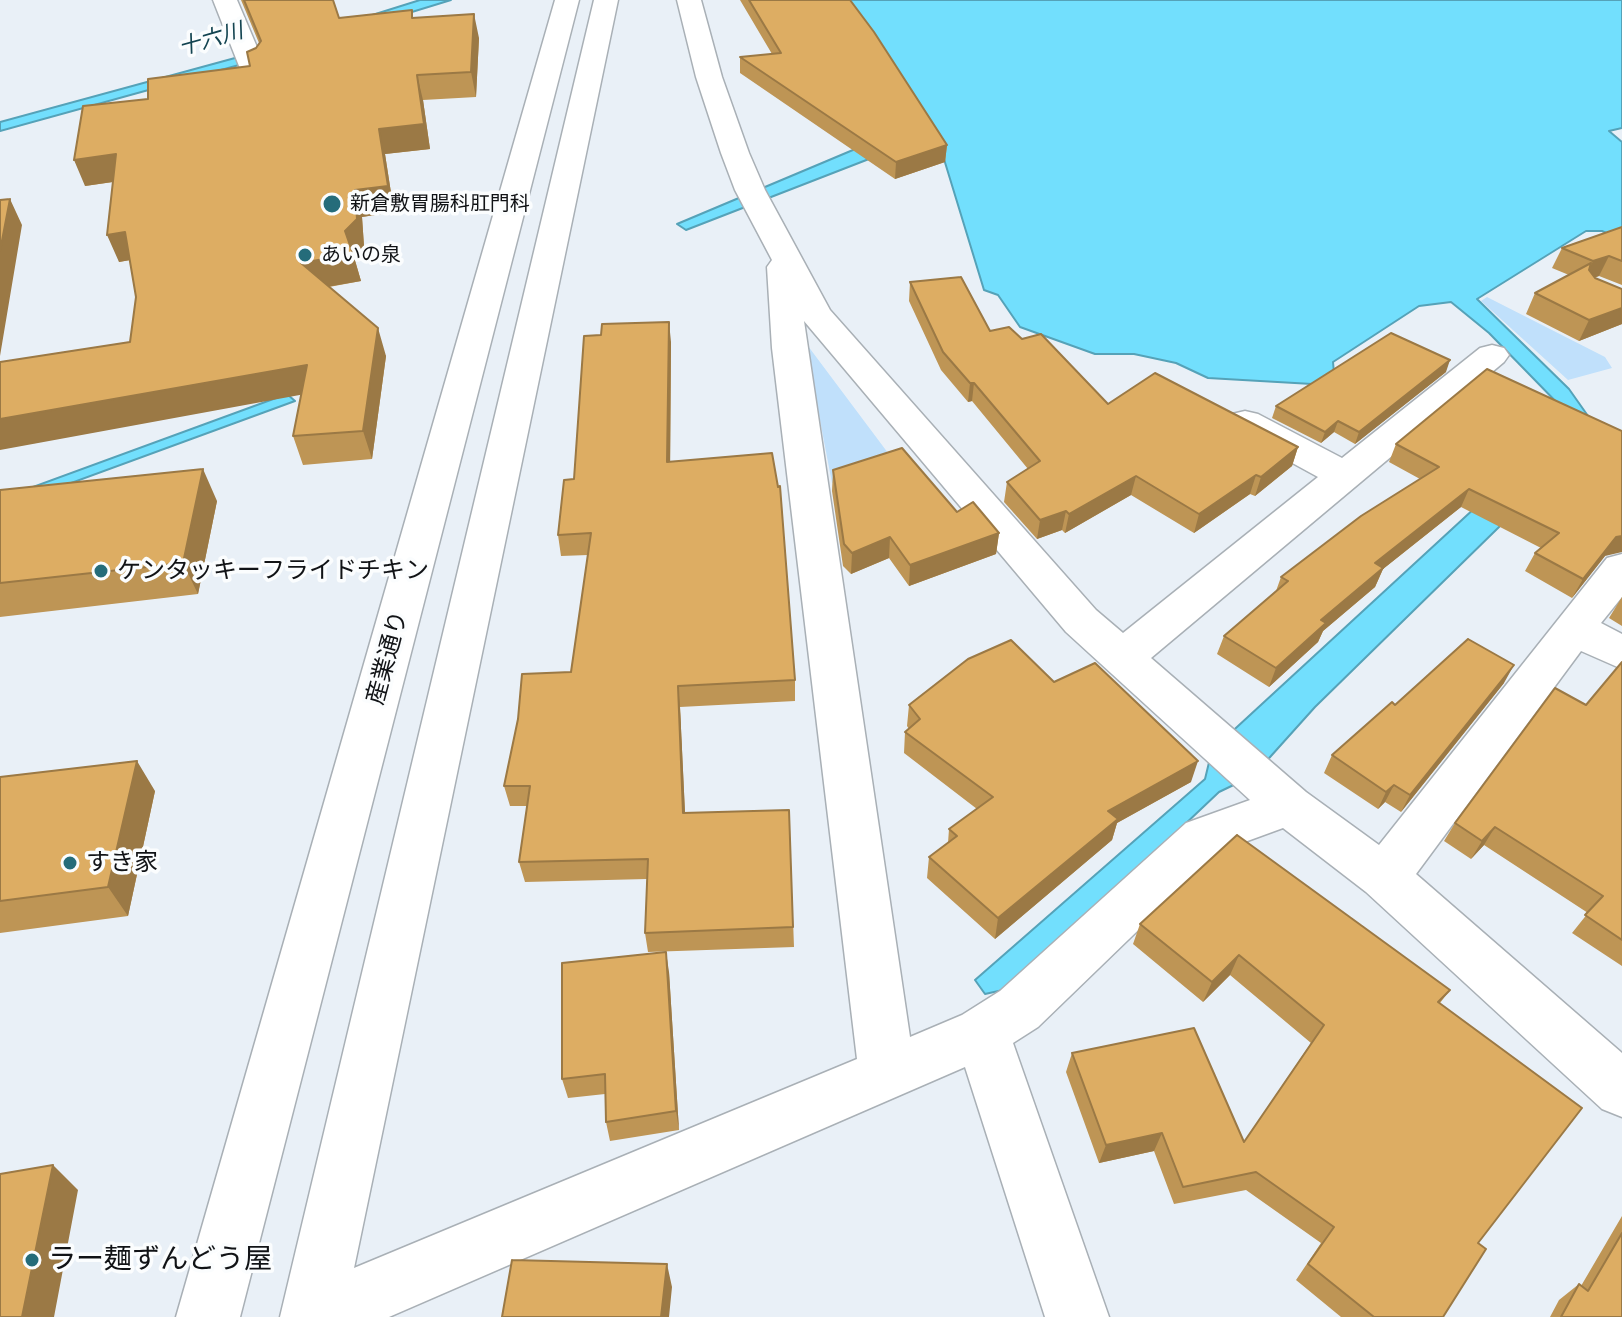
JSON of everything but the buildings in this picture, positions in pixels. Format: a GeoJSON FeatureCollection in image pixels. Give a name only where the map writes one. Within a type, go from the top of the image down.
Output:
{"type":"FeatureCollection","features":[{"type":"Feature","properties":{"kind":"street"},"geometry":{"type":"LineString","coordinates":[[225,0],[249,60]]}},
{"type":"Feature","properties":{"kind":"street","name":"産業通り"},"geometry":{"type":"LineString","coordinates":[[208,1317],[567,0]]}},
{"type":"Feature","properties":{"kind":"street"},"geometry":{"type":"LineString","coordinates":[[313,1317],[606,0]]}},
{"type":"Feature","properties":{"kind":"street"},"geometry":{"type":"LineString","coordinates":[[689,0],[709,77],[735,153],[782,253],[816,314],[1081,621],[1289,806],[1384,877],[1621,1086]]}},
{"type":"Feature","properties":{"kind":"street"},"geometry":{"type":"LineString","coordinates":[[782,253],[791,364],[887,1073]]}},
{"type":"Feature","properties":{"kind":"street"},"geometry":{"type":"LineString","coordinates":[[1122,658],[1492,355]]}},
{"type":"Feature","properties":{"kind":"street"},"geometry":{"type":"LineString","coordinates":[[1246,411],[1345,476]]}},
{"type":"Feature","properties":{"kind":"street"},"geometry":{"type":"LineString","coordinates":[[1384,877],[1622,568]]}},
{"type":"Feature","properties":{"kind":"street"},"geometry":{"type":"LineString","coordinates":[[1574,628],[1622,653]]}},
{"type":"Feature","properties":{"kind":"street"},"geometry":{"type":"LineString","coordinates":[[313,1317],[982,1033],[1019,1009],[1203,837],[1289,806]]}},
{"type":"Feature","properties":{"kind":"street"},"geometry":{"type":"LineString","coordinates":[[982,1033],[1077,1317]]}},
{"type":"Feature","properties":{"kind":"shaded area"},"geometry":{"type":"Polygon","coordinates":[[[1487,297],[1605,357],[1612,368],[1568,380],[1481,301],[1487,297]]]}},
{"type":"Feature","properties":{"kind":"shaded area"},"geometry":{"type":"Polygon","coordinates":[[[805,342],[894,461],[832,483],[805,342]]]}},
{"type":"Feature","properties":{"kind":"water"},"geometry":{"type":"Polygon","coordinates":[[[420,0],[451,0],[239,65],[0,131],[0,122],[235,58],[420,0]]]}},
{"type":"Feature","properties":{"kind":"water"},"geometry":{"type":"Polygon","coordinates":[[[844,0],[1622,0],[1622,128],[1609,131],[1622,142],[1622,240],[1602,231],[1586,231],[1477,299],[1569,389],[1593,423],[1589,439],[1315,707],[1262,766],[1244,780],[1219,792],[1012,988],[985,994],[975,980],[1205,779],[1212,750],[1565,425],[1567,413],[1489,333],[1451,302],[1419,306],[1333,362],[1334,373],[1312,384],[1208,378],[1176,363],[1134,354],[1095,354],[1020,327],[998,295],[984,290],[936,133],[686,230],[677,224],[929,118],[844,0]]]}},
{"type":"Feature","properties":{"kind":"water"},"geometry":{"type":"Polygon","coordinates":[[[287,394],[295,401],[0,509],[0,499],[287,394]]]}},
{"type":"Feature","properties":{"kind":"place","name":"新倉敷胃腸科肛門科"},"geometry":{"type":"Point","coordinates":[332,204]}},
{"type":"Feature","properties":{"kind":"place","name":"あいの泉"},"geometry":{"type":"Point","coordinates":[305,255]}},
{"type":"Feature","properties":{"kind":"place","name":"ケンタッキーフライドチキン"},"geometry":{"type":"Point","coordinates":[101,571]}},
{"type":"Feature","properties":{"kind":"place","name":"すき家"},"geometry":{"type":"Point","coordinates":[70,863]}},
{"type":"Feature","properties":{"kind":"place","name":"ラー麺ずんどう屋"},"geometry":{"type":"Point","coordinates":[32,1260]}},
{"type":"Feature","properties":{"kind":"water label","name":"十六川"},"geometry":{"type":"Point","coordinates":[211,40]}}]}
